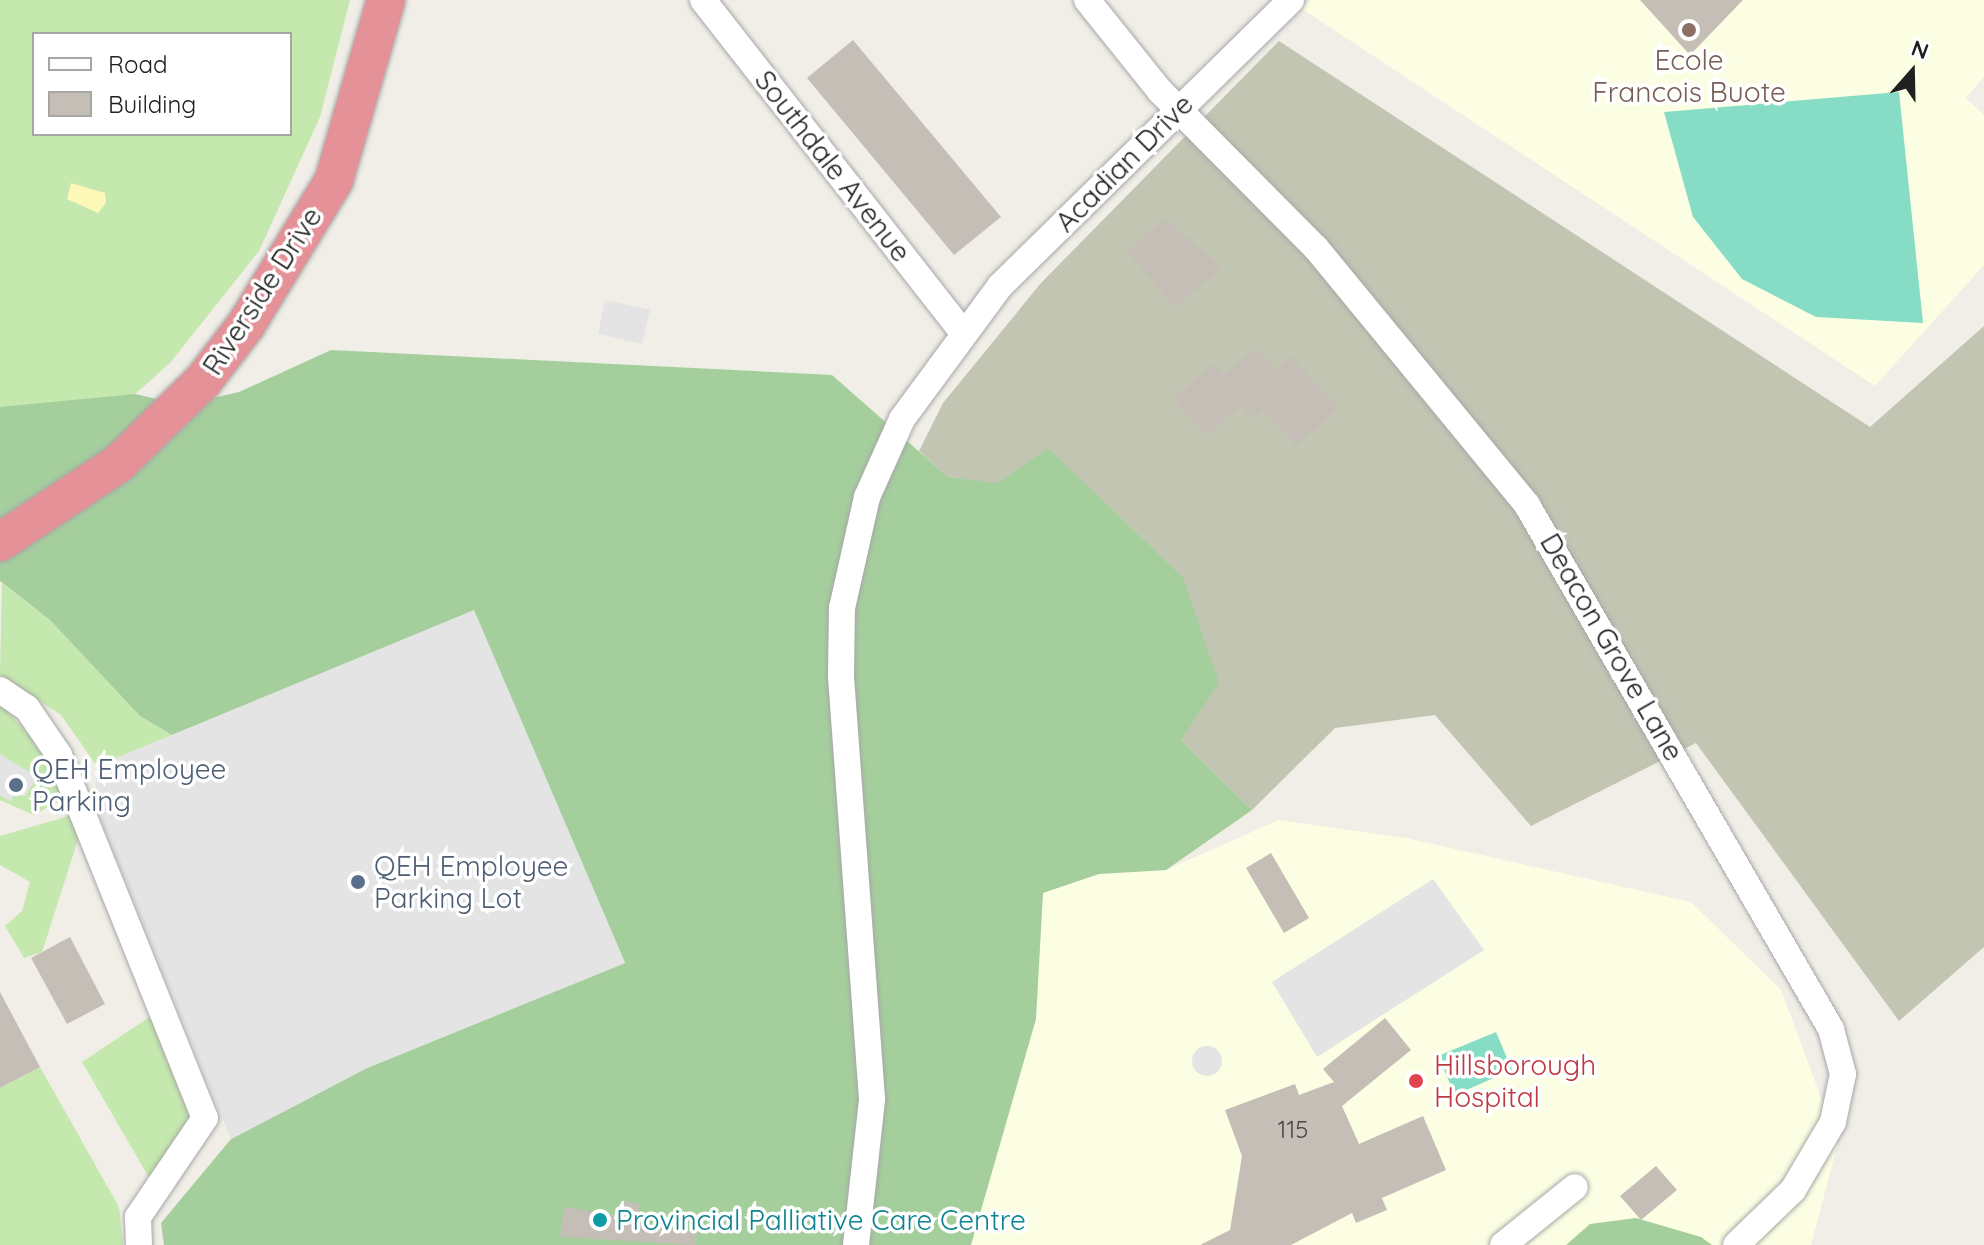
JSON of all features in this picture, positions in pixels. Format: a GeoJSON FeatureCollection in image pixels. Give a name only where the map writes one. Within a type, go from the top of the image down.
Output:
{"type":"FeatureCollection","features":[{"type":"Feature","properties":{"kind":"highway","name":"Riverside Drive"},"geometry":{"type":"LineString","coordinates":[[0,542],[118,464],[203,381],[334,180],[386,0]]}},
{"type":"Feature","properties":{"kind":"highway"},"geometry":{"type":"LineString","coordinates":[[361,90],[411,0]]}},
{"type":"Feature","properties":{"kind":"street","name":"Southdale Avenue"},"geometry":{"type":"LineString","coordinates":[[703,0],[963,333]]}},
{"type":"Feature","properties":{"kind":"street","name":"Deacon Grove Lane"},"geometry":{"type":"LineString","coordinates":[[1087,0],[1113,40],[1316,248],[1541,525],[1831,1029],[1843,1074],[1833,1122],[1793,1190],[1736,1245]]}},
{"type":"Feature","properties":{"kind":"street","name":"Acadian Drive"},"geometry":{"type":"LineString","coordinates":[[856,1245],[872,1099],[841,676],[842,608],[879,467],[963,333],[1178,107],[1291,0]]}},
{"type":"Feature","properties":{"kind":"street"},"geometry":{"type":"LineString","coordinates":[[0,690],[27,708],[59,755],[205,1118],[138,1217],[139,1245]]}},
{"type":"Feature","properties":{"kind":"street"},"geometry":{"type":"LineString","coordinates":[[1503,1245],[1575,1187]]}},
{"type":"Feature","properties":{"kind":"shaded area"},"geometry":{"type":"Polygon","coordinates":[[[1310,0],[1984,0],[1984,77],[1966,98],[1984,115],[1984,265],[1875,386],[1302,9],[1310,0]]]}},
{"type":"Feature","properties":{"kind":"shaded area"},"geometry":{"type":"Polygon","coordinates":[[[1279,41],[1870,427],[1984,326],[1984,947],[1899,1021],[1696,743],[1531,826],[1435,715],[1335,728],[1252,810],[1181,740],[1183,577],[1048,449],[998,484],[948,477],[919,451],[943,403],[1041,283],[1279,41]]]}},
{"type":"Feature","properties":{"kind":"shaded area"},"geometry":{"type":"Polygon","coordinates":[[[605,300],[650,310],[642,344],[598,334],[605,300]]]}},
{"type":"Feature","properties":{"kind":"shaded area","name":"QEH Employee Parking Lot"},"geometry":{"type":"Polygon","coordinates":[[[474,610],[625,963],[367,1068],[231,1139],[94,802],[97,766],[474,610]]]}},
{"type":"Feature","properties":{"kind":"shaded area","name":"QEH Employee Parking"},"geometry":{"type":"Polygon","coordinates":[[[0,754],[37,777],[25,797],[15,793],[11,802],[0,795],[0,754]]]}},
{"type":"Feature","properties":{"kind":"shaded area","name":"Hillsborough Hospital"},"geometry":{"type":"Polygon","coordinates":[[[1279,820],[1406,838],[1691,902],[1781,990],[1838,1143],[1811,1245],[971,1245],[1036,1019],[1043,892],[1099,874],[1166,870],[1279,820]]]}},
{"type":"Feature","properties":{"kind":"shaded area"},"geometry":{"type":"Polygon","coordinates":[[[1433,879],[1484,950],[1317,1057],[1272,982],[1433,879]]]}},
{"type":"Feature","properties":{"kind":"shaded area"},"geometry":{"type":"Polygon","coordinates":[[[1207,1046],[1218,1050],[1222,1061],[1218,1072],[1207,1076],[1196,1072],[1192,1061],[1196,1050],[1207,1046]]]}},
{"type":"Feature","properties":{"kind":"green space"},"geometry":{"type":"Polygon","coordinates":[[[0,0],[350,0],[320,117],[259,251],[170,363],[37,481],[0,500],[0,0]]]}},
{"type":"Feature","properties":{"kind":"green space"},"geometry":{"type":"Polygon","coordinates":[[[1899,92],[1923,323],[1816,317],[1742,279],[1693,217],[1664,112],[1899,92]]]}},
{"type":"Feature","properties":{"kind":"green space"},"geometry":{"type":"Polygon","coordinates":[[[331,350],[832,375],[948,477],[998,483],[1048,448],[1183,577],[1219,683],[1181,740],[1252,810],[1166,870],[1099,874],[1043,893],[1036,1019],[971,1245],[164,1245],[161,1223],[231,1139],[367,1068],[625,963],[474,611],[172,735],[140,716],[50,620],[0,581],[0,407],[135,394],[183,405],[239,392],[331,350]]]}},
{"type":"Feature","properties":{"kind":"green space"},"geometry":{"type":"Polygon","coordinates":[[[2,583],[50,620],[140,716],[172,735],[97,766],[61,715],[0,675],[2,583]]]}},
{"type":"Feature","properties":{"kind":"green space"},"geometry":{"type":"Polygon","coordinates":[[[0,703],[50,758],[64,798],[34,815],[0,800],[0,703]]]}},
{"type":"Feature","properties":{"kind":"green space"},"geometry":{"type":"Polygon","coordinates":[[[72,815],[82,827],[42,952],[24,958],[5,926],[22,911],[30,882],[0,865],[0,836],[72,815]]]}},
{"type":"Feature","properties":{"kind":"green space"},"geometry":{"type":"Polygon","coordinates":[[[157,1012],[198,1114],[151,1181],[82,1062],[157,1012]]]}},
{"type":"Feature","properties":{"kind":"green space"},"geometry":{"type":"Polygon","coordinates":[[[1496,1032],[1512,1070],[1455,1095],[1438,1056],[1496,1032]]]}},
{"type":"Feature","properties":{"kind":"green space"},"geometry":{"type":"Polygon","coordinates":[[[40,1067],[119,1207],[123,1245],[0,1245],[0,1088],[40,1067]]]}},
{"type":"Feature","properties":{"kind":"green space"},"geometry":{"type":"Polygon","coordinates":[[[1636,1218],[1701,1237],[1712,1245],[1566,1245],[1590,1224],[1636,1218]]]}},
{"type":"Feature","properties":{"kind":"sand"},"geometry":{"type":"Polygon","coordinates":[[[71,183],[105,193],[106,203],[98,213],[67,199],[71,183]]]}},
{"type":"Feature","properties":{"kind":"building","name":"Ecole Francois Buote"},"geometry":{"type":"Polygon","coordinates":[[[1640,0],[1743,0],[1690,55],[1640,0]]]}},
{"type":"Feature","properties":{"kind":"building"},"geometry":{"type":"Polygon","coordinates":[[[853,40],[1001,217],[954,255],[807,78],[853,40]]]}},
{"type":"Feature","properties":{"kind":"building"},"geometry":{"type":"Polygon","coordinates":[[[1166,218],[1221,268],[1176,308],[1127,252],[1166,218]]]}},
{"type":"Feature","properties":{"kind":"building"},"geometry":{"type":"Polygon","coordinates":[[[1256,347],[1276,370],[1291,356],[1338,408],[1296,446],[1263,409],[1252,419],[1241,406],[1207,436],[1174,399],[1214,363],[1224,375],[1256,347]]]}},
{"type":"Feature","properties":{"kind":"building"},"geometry":{"type":"Polygon","coordinates":[[[1271,853],[1309,918],[1284,933],[1246,868],[1271,853]]]}},
{"type":"Feature","properties":{"kind":"building"},"geometry":{"type":"Polygon","coordinates":[[[70,937],[105,1004],[67,1024],[31,958],[70,937]]]}},
{"type":"Feature","properties":{"kind":"building"},"geometry":{"type":"Polygon","coordinates":[[[0,992],[40,1067],[0,1088],[0,992]]]}},
{"type":"Feature","properties":{"kind":"building","name":"Hillsborough Hospital"},"geometry":{"type":"Polygon","coordinates":[[[1385,1018],[1411,1050],[1342,1106],[1359,1144],[1423,1116],[1446,1170],[1382,1198],[1387,1210],[1356,1223],[1352,1213],[1291,1245],[1200,1245],[1230,1230],[1242,1156],[1225,1110],[1295,1084],[1299,1095],[1334,1082],[1323,1069],[1385,1018]]]}},
{"type":"Feature","properties":{"kind":"building"},"geometry":{"type":"Polygon","coordinates":[[[1656,1166],[1677,1190],[1641,1220],[1620,1196],[1656,1166]]]}},
{"type":"Feature","properties":{"kind":"building","name":"Provincial Palliative Care Centre"},"geometry":{"type":"Polygon","coordinates":[[[622,1201],[640,1204],[637,1224],[697,1233],[695,1245],[560,1237],[564,1207],[620,1216],[622,1201]]]}},
{"type":"Feature","properties":{"kind":"place","name":"Ecole Francois Buote"},"geometry":{"type":"Point","coordinates":[1689,30]}},
{"type":"Feature","properties":{"kind":"place","name":"QEH Employee Parking"},"geometry":{"type":"Point","coordinates":[16,785]}},
{"type":"Feature","properties":{"kind":"place","name":"QEH Employee Parking Lot"},"geometry":{"type":"Point","coordinates":[358,882]}},
{"type":"Feature","properties":{"kind":"place","name":"Hillsborough Hospital"},"geometry":{"type":"Point","coordinates":[1416,1081]}},
{"type":"Feature","properties":{"kind":"place","name":"Provincial Palliative Care Centre"},"geometry":{"type":"Point","coordinates":[600,1220]}}]}
